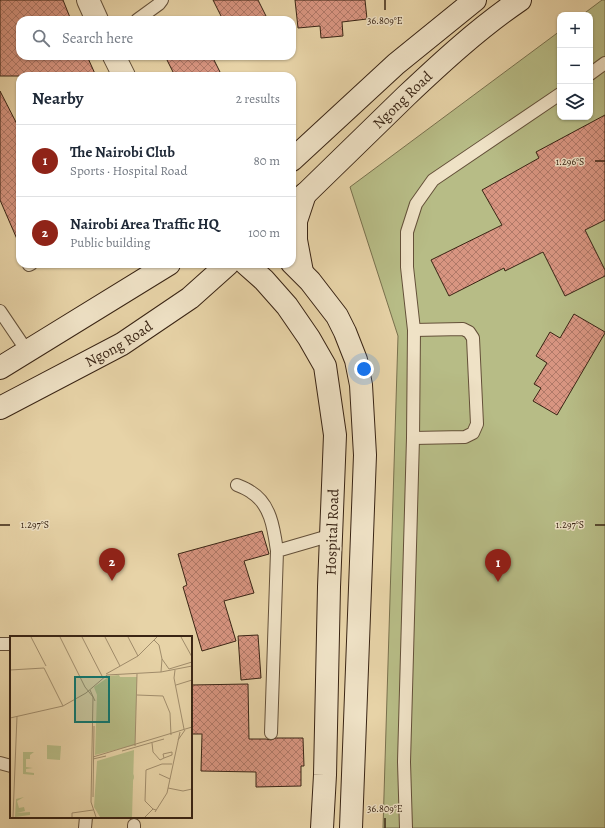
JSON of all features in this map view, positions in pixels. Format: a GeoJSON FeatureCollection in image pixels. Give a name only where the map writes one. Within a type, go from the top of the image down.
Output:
{"type":"FeatureCollection","features":[{"type":"Feature","properties":{"kind":"street"},"geometry":{"type":"LineString","coordinates":[[88,0],[96,16]]}},
{"type":"Feature","properties":{"kind":"street","name":"Ngong Road"},"geometry":{"type":"LineString","coordinates":[[296,156],[396,64],[475,0]]}},
{"type":"Feature","properties":{"kind":"street","name":"Ngong Road"},"geometry":{"type":"LineString","coordinates":[[298,200],[447,57],[498,15],[520,0]]}},
{"type":"Feature","properties":{"kind":"street"},"geometry":{"type":"LineString","coordinates":[[116,60],[122,72]]}},
{"type":"Feature","properties":{"kind":"street"},"geometry":{"type":"LineString","coordinates":[[297,268],[296,221],[298,200]]}},
{"type":"Feature","properties":{"kind":"street"},"geometry":{"type":"LineString","coordinates":[[0,368],[162,268]]}},
{"type":"Feature","properties":{"kind":"street","name":"Ngong Road"},"geometry":{"type":"LineString","coordinates":[[0,408],[122,344],[190,298],[224,268]]}},
{"type":"Feature","properties":{"kind":"street","name":"Hospital Road"},"geometry":{"type":"LineString","coordinates":[[250,268],[264,280],[287,306],[309,338],[325,366],[335,435],[329,587],[325,775],[322,828]]}},
{"type":"Feature","properties":{"kind":"street","name":"Hospital Road"},"geometry":{"type":"LineString","coordinates":[[297,268],[337,316],[345,332],[356,360],[361,385],[364,414],[365,455],[351,828]]}},
{"type":"Feature","properties":{"kind":"lane"},"geometry":{"type":"LineString","coordinates":[[142,16],[162,0]]}},
{"type":"Feature","properties":{"kind":"lane"},"geometry":{"type":"LineString","coordinates":[[593,72],[605,63]]}},
{"type":"Feature","properties":{"kind":"lane"},"geometry":{"type":"LineString","coordinates":[[406,828],[404,762],[413,438],[414,330],[407,267],[407,232],[416,204],[433,180],[557,96]]}},
{"type":"Feature","properties":{"kind":"lane"},"geometry":{"type":"LineString","coordinates":[[0,311],[27,351]]}},
{"type":"Feature","properties":{"kind":"lane"},"geometry":{"type":"LineString","coordinates":[[413,438],[465,438],[473,434],[477,424],[473,338],[469,332],[463,329],[414,330]]}},
{"type":"Feature","properties":{"kind":"lane"},"geometry":{"type":"LineString","coordinates":[[237,485],[252,492],[262,502],[273,527],[277,551],[270,733]]}},
{"type":"Feature","properties":{"kind":"lane"},"geometry":{"type":"LineString","coordinates":[[277,551],[332,534]]}},
{"type":"Feature","properties":{"kind":"lane"},"geometry":{"type":"LineString","coordinates":[[0,763],[10,766]]}},
{"type":"Feature","properties":{"kind":"lane"},"geometry":{"type":"LineString","coordinates":[[85,828],[86,818]]}},
{"type":"Feature","properties":{"kind":"green space"},"geometry":{"type":"Polygon","coordinates":[[[602,0],[605,0],[605,828],[383,828],[398,336],[350,187],[557,33],[557,120],[593,120],[593,12],[586,12],[602,0]]]}},
{"type":"Feature","properties":{"kind":"building"},"geometry":{"type":"Polygon","coordinates":[[[0,0],[63,0],[69,16],[16,16],[16,60],[89,60],[94,72],[16,72],[16,76],[0,76],[0,0]]]}},
{"type":"Feature","properties":{"kind":"building"},"geometry":{"type":"Polygon","coordinates":[[[213,0],[258,0],[266,16],[221,16],[213,0]]]}},
{"type":"Feature","properties":{"kind":"building"},"geometry":{"type":"Polygon","coordinates":[[[295,0],[365,0],[367,19],[342,22],[343,36],[321,38],[320,26],[298,28],[295,0]]]}},
{"type":"Feature","properties":{"kind":"building"},"geometry":{"type":"Polygon","coordinates":[[[167,60],[214,60],[220,72],[173,72],[167,60]]]}},
{"type":"Feature","properties":{"kind":"building"},"geometry":{"type":"Polygon","coordinates":[[[0,91],[16,122],[16,237],[0,200],[0,91]]]}},
{"type":"Feature","properties":{"kind":"building"},"geometry":{"type":"Polygon","coordinates":[[[605,115],[605,220],[585,230],[605,270],[605,276],[565,296],[543,252],[505,271],[504,268],[449,296],[431,260],[502,225],[482,190],[539,158],[536,152],[605,115]]]}},
{"type":"Feature","properties":{"kind":"building"},"geometry":{"type":"Polygon","coordinates":[[[574,314],[605,333],[557,415],[533,401],[541,388],[534,384],[547,363],[536,356],[550,332],[560,338],[574,314]]]}},
{"type":"Feature","properties":{"kind":"building"},"geometry":{"type":"Polygon","coordinates":[[[262,531],[269,554],[244,561],[254,593],[224,601],[236,641],[202,651],[183,587],[187,585],[178,554],[262,531]]]}},
{"type":"Feature","properties":{"kind":"building"},"geometry":{"type":"Polygon","coordinates":[[[258,635],[261,678],[241,680],[238,636],[258,635]]]}},
{"type":"Feature","properties":{"kind":"building"},"geometry":{"type":"Polygon","coordinates":[[[248,684],[249,739],[271,740],[276,738],[303,738],[304,766],[301,766],[301,786],[256,787],[256,772],[201,771],[202,734],[192,734],[192,685],[248,684]]]}},
{"type":"Feature","properties":{"kind":"place","name":"Nairobi Area Traffic HQ"},"geometry":{"type":"Point","coordinates":[112,581]}},
{"type":"Feature","properties":{"kind":"place","name":"The Nairobi Club"},"geometry":{"type":"Point","coordinates":[498,582]}}]}
